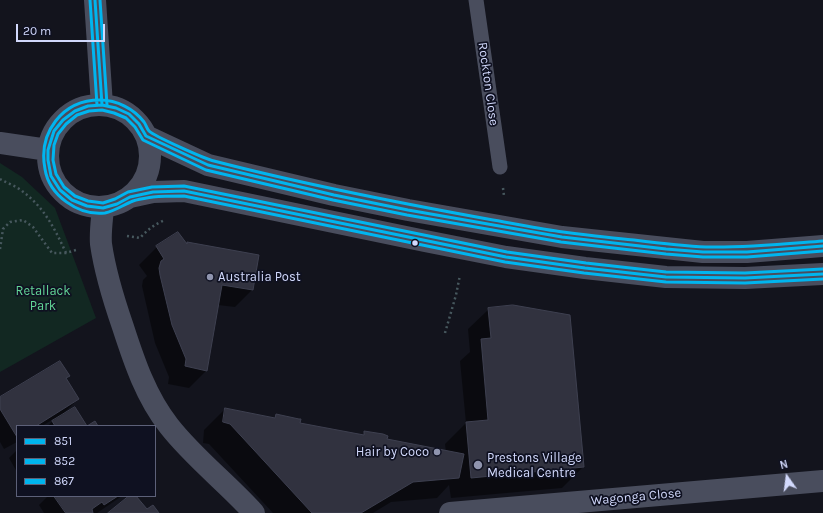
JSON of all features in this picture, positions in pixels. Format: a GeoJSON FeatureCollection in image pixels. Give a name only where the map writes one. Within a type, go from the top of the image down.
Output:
{"type":"FeatureCollection","features":[{"type":"Feature","properties":{"kind":"street"},"geometry":{"type":"LineString","coordinates":[[95,0],[102,105]]}},
{"type":"Feature","properties":{"kind":"street"},"geometry":{"type":"LineString","coordinates":[[130,197],[142,185],[149,169],[150,152],[146,136],[139,124],[129,114],[116,108],[102,105],[88,106],[74,111],[63,120],[54,131],[49,144],[48,160],[51,176],[60,190],[72,200],[87,206],[103,208],[117,204],[130,197],[153,192],[184,192],[425,242],[584,268],[666,277],[745,278],[823,274]]}},
{"type":"Feature","properties":{"kind":"street"},"geometry":{"type":"LineString","coordinates":[[146,136],[208,165],[334,196],[562,237],[703,252],[747,252],[823,246]]}},
{"type":"Feature","properties":{"kind":"street"},"geometry":{"type":"LineString","coordinates":[[0,143],[48,150]]}},
{"type":"Feature","properties":{"kind":"street"},"geometry":{"type":"LineString","coordinates":[[103,208],[101,244],[114,299],[137,369],[145,386],[168,425],[188,448],[254,513]]}},
{"type":"Feature","properties":{"kind":"street","name":"Wagonga Close"},"geometry":{"type":"LineString","coordinates":[[450,513],[823,482]]}},
{"type":"Feature","properties":{"kind":"lane","name":"Rockton Close"},"geometry":{"type":"LineString","coordinates":[[476,0],[500,167]]}},
{"type":"Feature","properties":{"kind":"path"},"geometry":{"type":"LineString","coordinates":[[0,179],[21,190],[39,205],[58,234],[66,253],[52,253],[32,227],[23,220],[10,222],[3,229],[0,249]]}},
{"type":"Feature","properties":{"kind":"path"},"geometry":{"type":"LineString","coordinates":[[445,333],[460,273]]}},
{"type":"Feature","properties":{"kind":"green space","name":"Retallack Park"},"geometry":{"type":"Polygon","coordinates":[[[0,163],[22,177],[55,208],[96,318],[0,372],[0,163]]]}},
{"type":"Feature","properties":{"kind":"building"},"geometry":{"type":"Polygon","coordinates":[[[178,232],[187,244],[187,242],[259,255],[253,290],[222,285],[207,371],[185,366],[186,359],[172,325],[160,275],[159,268],[161,261],[164,259],[156,246],[178,232]]]}},
{"type":"Feature","properties":{"kind":"building"},"geometry":{"type":"Polygon","coordinates":[[[513,305],[570,315],[584,467],[471,478],[466,422],[488,420],[481,339],[491,338],[488,308],[513,305]]]}},
{"type":"Feature","properties":{"kind":"building"},"geometry":{"type":"Polygon","coordinates":[[[60,361],[70,376],[66,378],[79,399],[38,425],[16,425],[16,435],[0,409],[0,397],[60,361]]]}},
{"type":"Feature","properties":{"kind":"building"},"geometry":{"type":"Polygon","coordinates":[[[75,407],[86,425],[54,425],[52,421],[75,407]]]}},
{"type":"Feature","properties":{"kind":"building"},"geometry":{"type":"Polygon","coordinates":[[[225,408],[275,418],[276,414],[301,419],[300,423],[364,435],[364,431],[383,434],[388,436],[387,439],[464,454],[459,478],[413,482],[361,513],[312,513],[230,424],[223,422],[225,408]]]}},
{"type":"Feature","properties":{"kind":"building"},"geometry":{"type":"Polygon","coordinates":[[[95,421],[97,425],[89,425],[95,421]]]}},
{"type":"Feature","properties":{"kind":"building"},"geometry":{"type":"Polygon","coordinates":[[[55,497],[116,497],[104,505],[102,502],[92,509],[93,513],[66,513],[55,497]]]}},
{"type":"Feature","properties":{"kind":"building"},"geometry":{"type":"Polygon","coordinates":[[[128,497],[137,497],[147,509],[153,505],[159,513],[108,513],[128,497]]]}},
{"type":"Feature","properties":{"kind":"transit line","name":"852"},"geometry":{"type":"LineString","coordinates":[[90,0],[97,105]]}},
{"type":"Feature","properties":{"kind":"transit line","name":"851"},"geometry":{"type":"LineString","coordinates":[[95,0],[102,105]]}},
{"type":"Feature","properties":{"kind":"transit line","name":"867"},"geometry":{"type":"LineString","coordinates":[[100,0],[107,105]]}},
{"type":"Feature","properties":{"kind":"transit line","name":"852"},"geometry":{"type":"LineString","coordinates":[[823,241],[764,246],[706,247],[554,231],[458,214],[318,186],[209,159],[153,134],[148,130],[140,117],[130,109],[106,100],[86,101],[64,112],[49,131],[45,143],[45,169],[52,187],[66,202],[85,211],[95,213],[109,212],[140,199],[184,196],[505,262],[584,273],[666,282],[745,283],[823,279]]}},
{"type":"Feature","properties":{"kind":"transit line","name":"851"},"geometry":{"type":"LineString","coordinates":[[823,246],[747,252],[703,252],[666,249],[562,237],[408,210],[334,195],[208,165],[146,136],[139,124],[129,114],[116,108],[102,105],[88,106],[75,111],[63,120],[54,131],[48,150],[51,176],[60,190],[72,200],[87,206],[103,208],[117,204],[130,197],[153,192],[184,191],[506,257],[585,268],[666,277],[745,278],[823,274]]}},
{"type":"Feature","properties":{"kind":"transit line","name":"867"},"geometry":{"type":"LineString","coordinates":[[823,251],[747,257],[703,257],[666,254],[561,242],[407,215],[333,200],[206,170],[143,140],[135,127],[126,118],[102,110],[89,111],[77,115],[66,124],[58,134],[54,145],[53,160],[56,174],[64,187],[75,196],[88,201],[103,203],[128,192],[152,187],[184,186],[507,252],[586,263],[666,272],[745,273],[823,269]]}},
{"type":"Feature","properties":{"kind":"place","name":"Australia Post"},"geometry":{"type":"Point","coordinates":[210,277]}},
{"type":"Feature","properties":{"kind":"place","name":"Hair by Coco"},"geometry":{"type":"Point","coordinates":[437,452]}},
{"type":"Feature","properties":{"kind":"place","name":"Prestons Village Medical Centre"},"geometry":{"type":"Point","coordinates":[478,465]}}]}
